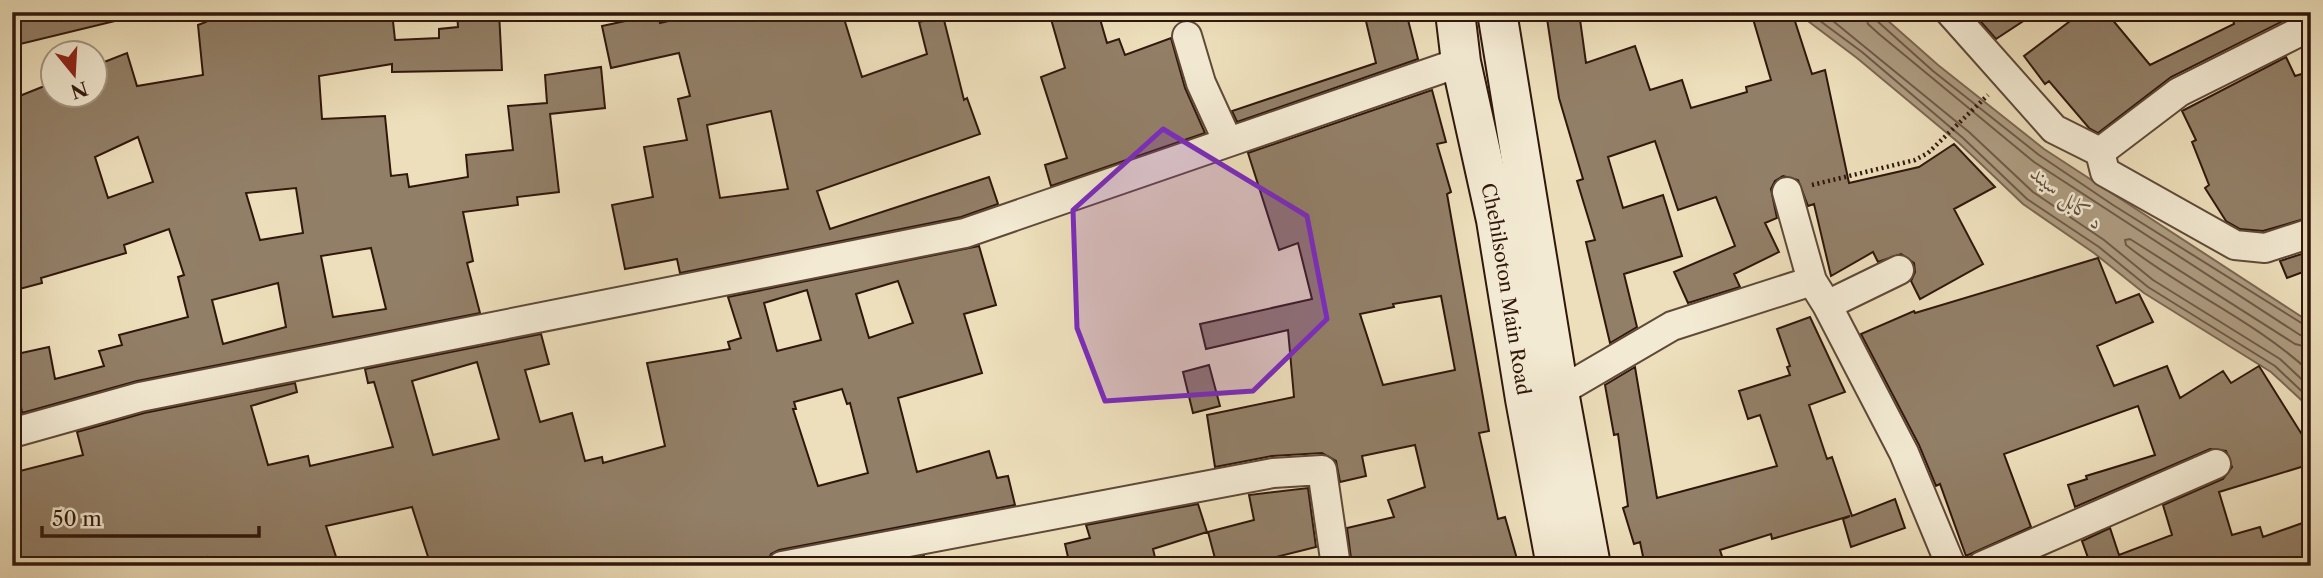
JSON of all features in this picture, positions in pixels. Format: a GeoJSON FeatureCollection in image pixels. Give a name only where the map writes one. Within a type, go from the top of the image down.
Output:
{"type":"FeatureCollection","features":[{"type":"Feature","properties":{"kind":"main road","name":"Chehilsoton Main Road"},"geometry":{"type":"LineString","coordinates":[[1455,12],[1461,62],[1496,220],[1556,566]]}},
{"type":"Feature","properties":{"kind":"main road","name":"Chehilsoton Main Road"},"geometry":{"type":"LineString","coordinates":[[1497,12],[1559,392],[1591,566]]}},
{"type":"Feature","properties":{"kind":"street"},"geometry":{"type":"LineString","coordinates":[[1950,12],[2054,129],[2100,152],[2105,172],[2235,245],[2265,248],[2311,233]]}},
{"type":"Feature","properties":{"kind":"street"},"geometry":{"type":"LineString","coordinates":[[2100,152],[2179,92],[2311,26]]}},
{"type":"Feature","properties":{"kind":"street"},"geometry":{"type":"LineString","coordinates":[[1187,36],[1201,83],[1228,142]]}},
{"type":"Feature","properties":{"kind":"street"},"geometry":{"type":"LineString","coordinates":[[12,433],[140,397],[965,233],[1461,62]]}},
{"type":"Feature","properties":{"kind":"street"},"geometry":{"type":"LineString","coordinates":[[1787,191],[1812,281],[1828,305],[1904,453],[1951,566]]}},
{"type":"Feature","properties":{"kind":"street"},"geometry":{"type":"LineString","coordinates":[[1828,305],[1899,270]]}},
{"type":"Feature","properties":{"kind":"street"},"geometry":{"type":"LineString","coordinates":[[1559,392],[1672,326],[1812,281]]}},
{"type":"Feature","properties":{"kind":"street"},"geometry":{"type":"LineString","coordinates":[[1982,566],[2216,464]]}},
{"type":"Feature","properties":{"kind":"street"},"geometry":{"type":"LineString","coordinates":[[782,566],[1273,473],[1322,470],[1336,566]]}},
{"type":"Feature","properties":{"kind":"path"},"geometry":{"type":"LineString","coordinates":[[1787,191],[1915,160],[1928,153],[1990,93]]}},
{"type":"Feature","properties":{"kind":"highlighted area"},"geometry":{"type":"Polygon","coordinates":[[[1163,129],[1307,216],[1327,319],[1253,391],[1105,401],[1077,328],[1073,210],[1163,129]]]}},
{"type":"Feature","properties":{"kind":"water","name":"د کابل سيند"},"geometry":{"type":"Polygon","coordinates":[[[1796,12],[1878,12],[1938,65],[2044,149],[2308,321],[2311,324],[2311,409],[2271,372],[2144,293],[2094,253],[2023,204],[1959,143],[1857,58],[1796,12]]]}},
{"type":"Feature","properties":{"kind":"building"},"geometry":{"type":"Polygon","coordinates":[[[12,12],[114,12],[115,21],[12,46],[12,12]]]}},
{"type":"Feature","properties":{"kind":"building"},"geometry":{"type":"Polygon","coordinates":[[[203,12],[392,12],[395,40],[439,38],[439,29],[458,27],[457,12],[499,12],[502,70],[392,72],[392,64],[319,76],[322,119],[385,116],[391,176],[407,174],[409,187],[468,177],[466,155],[513,150],[508,106],[547,103],[545,75],[601,67],[605,108],[550,114],[559,192],[517,197],[518,205],[463,212],[473,261],[467,263],[480,313],[137,381],[22,413],[12,355],[49,347],[55,379],[104,366],[99,351],[122,345],[119,335],[188,317],[178,277],[184,275],[169,229],[124,245],[126,253],[41,278],[42,283],[12,291],[12,99],[38,89],[38,108],[108,108],[108,60],[127,53],[137,86],[203,75],[198,25],[206,22],[203,12]],[[138,137],[95,157],[108,198],[153,182],[138,137]],[[296,188],[246,193],[260,240],[303,233],[296,188]],[[371,248],[321,256],[333,317],[386,309],[371,248]],[[278,283],[212,300],[223,344],[286,327],[278,283]]]}},
{"type":"Feature","properties":{"kind":"building"},"geometry":{"type":"Polygon","coordinates":[[[706,12],[842,12],[862,77],[927,54],[919,22],[943,16],[964,100],[967,98],[980,134],[817,191],[830,229],[989,177],[998,204],[961,217],[680,273],[677,259],[625,269],[612,205],[653,197],[644,147],[687,140],[678,99],[690,96],[679,53],[611,68],[602,26],[658,14],[660,23],[706,12]],[[771,111],[707,125],[720,198],[788,189],[771,111]]]}},
{"type":"Feature","properties":{"kind":"building"},"geometry":{"type":"Polygon","coordinates":[[[1049,12],[1098,12],[1107,43],[1119,39],[1125,55],[1171,38],[1185,88],[1205,133],[1051,186],[1045,165],[1067,158],[1041,77],[1065,68],[1049,12]]]}},
{"type":"Feature","properties":{"kind":"building"},"geometry":{"type":"Polygon","coordinates":[[[1384,12],[1406,12],[1418,59],[1237,122],[1232,111],[1376,63],[1365,17],[1384,12]]]}},
{"type":"Feature","properties":{"kind":"building"},"geometry":{"type":"Polygon","coordinates":[[[1546,12],[1579,12],[1586,63],[1635,46],[1650,90],[1682,80],[1691,108],[1747,92],[1746,87],[1771,80],[1751,12],[1792,12],[1812,74],[1825,70],[1849,183],[1919,167],[1954,144],[1995,187],[1954,209],[1983,264],[1920,299],[1911,281],[1915,272],[1914,263],[1901,254],[1878,262],[1873,252],[1831,276],[1814,204],[1808,206],[1798,180],[1783,176],[1775,181],[1771,189],[1777,218],[1765,223],[1779,252],[1734,274],[1740,287],[1688,303],[1674,272],[1735,246],[1716,197],[1678,210],[1655,141],[1608,157],[1623,208],[1663,195],[1682,256],[1624,274],[1637,327],[1610,343],[1586,242],[1595,240],[1577,181],[1583,179],[1559,98],[1546,12]]]}},
{"type":"Feature","properties":{"kind":"building"},"geometry":{"type":"Polygon","coordinates":[[[1995,12],[2037,12],[1996,39],[1981,22],[1995,12]]]}},
{"type":"Feature","properties":{"kind":"building"},"geometry":{"type":"Polygon","coordinates":[[[2082,12],[2106,12],[2150,65],[2234,24],[2233,19],[2253,12],[2301,12],[2171,77],[2098,133],[2089,128],[2049,81],[2045,84],[2024,56],[2082,12]]]}},
{"type":"Feature","properties":{"kind":"building"},"geometry":{"type":"Polygon","coordinates":[[[2286,57],[2295,76],[2311,71],[2311,217],[2263,231],[2240,229],[2226,221],[2205,188],[2209,185],[2192,142],[2196,140],[2182,111],[2286,57]]]}},
{"type":"Feature","properties":{"kind":"building"},"geometry":{"type":"Polygon","coordinates":[[[1432,90],[1446,142],[1437,144],[1451,192],[1447,194],[1489,431],[1479,433],[1498,519],[1505,517],[1519,566],[1352,566],[1347,528],[1394,517],[1388,500],[1425,487],[1415,445],[1362,456],[1366,476],[1340,482],[1336,461],[1322,453],[1272,456],[1215,467],[1207,415],[1294,397],[1288,330],[1206,349],[1200,324],[1312,299],[1298,243],[1279,250],[1248,153],[1432,90]],[[1441,296],[1393,304],[1394,307],[1360,314],[1383,385],[1455,370],[1441,296]]]}},
{"type":"Feature","properties":{"kind":"building"},"geometry":{"type":"Polygon","coordinates":[[[979,246],[996,305],[964,314],[982,373],[898,398],[917,472],[989,451],[997,478],[1008,476],[1015,505],[779,550],[771,554],[766,566],[431,566],[412,507],[326,526],[339,566],[208,566],[207,557],[167,566],[12,566],[12,473],[83,455],[77,432],[144,413],[295,383],[297,392],[251,406],[268,465],[308,456],[310,466],[393,447],[374,382],[368,383],[365,369],[541,334],[549,364],[525,370],[540,422],[572,413],[585,461],[602,457],[603,463],[665,446],[647,363],[730,349],[728,342],[741,338],[728,297],[979,246]],[[898,281],[856,294],[869,338],[913,323],[898,281]],[[807,290],[764,303],[777,351],[821,340],[807,290]],[[477,362],[412,381],[433,455],[499,439],[477,362]],[[842,389],[794,402],[796,409],[793,409],[818,486],[868,473],[850,403],[847,404],[842,389]]]}},
{"type":"Feature","properties":{"kind":"building"},"geometry":{"type":"Polygon","coordinates":[[[2311,251],[2311,269],[2287,278],[2280,261],[2311,251]]]}},
{"type":"Feature","properties":{"kind":"building"},"geometry":{"type":"Polygon","coordinates":[[[2098,258],[2116,303],[2139,294],[2153,322],[2097,346],[2114,386],[2167,366],[2180,398],[2223,371],[2231,383],[2259,366],[2311,449],[2311,464],[2219,492],[2232,535],[2260,527],[2263,537],[2311,520],[2311,566],[2091,566],[2082,541],[2110,528],[2119,555],[2172,535],[2163,505],[2223,479],[2232,467],[2226,451],[2210,449],[2075,507],[2068,485],[2087,479],[2086,476],[2155,455],[2138,406],[2004,454],[2031,527],[1966,556],[1940,484],[1936,486],[1919,445],[1861,334],[1914,311],[1915,313],[2098,258]]]}},
{"type":"Feature","properties":{"kind":"building"},"geometry":{"type":"Polygon","coordinates":[[[1810,317],[1845,392],[1809,405],[1827,459],[1832,457],[1852,516],[1895,499],[1905,528],[1851,547],[1843,519],[1850,516],[1772,539],[1771,534],[1720,550],[1725,566],[1645,566],[1640,542],[1634,544],[1623,508],[1628,506],[1618,434],[1614,435],[1605,385],[1635,367],[1657,498],[1777,466],[1760,415],[1748,419],[1739,391],[1790,375],[1787,367],[1790,366],[1777,329],[1810,317]]]}},
{"type":"Feature","properties":{"kind":"building"},"geometry":{"type":"Polygon","coordinates":[[[1209,365],[1220,406],[1193,413],[1183,372],[1209,365]]]}},
{"type":"Feature","properties":{"kind":"building"},"geometry":{"type":"Polygon","coordinates":[[[1308,488],[1316,547],[1252,563],[1253,566],[1217,566],[1208,532],[1254,520],[1249,495],[1308,488]]]}},
{"type":"Feature","properties":{"kind":"building"},"geometry":{"type":"Polygon","coordinates":[[[1198,504],[1207,532],[1153,549],[1157,566],[1070,566],[1065,544],[1090,538],[1086,525],[1198,504]]]}},
{"type":"Feature","properties":{"kind":"building"},"geometry":{"type":"Polygon","coordinates":[[[924,556],[927,566],[873,566],[924,556]]]}}]}
